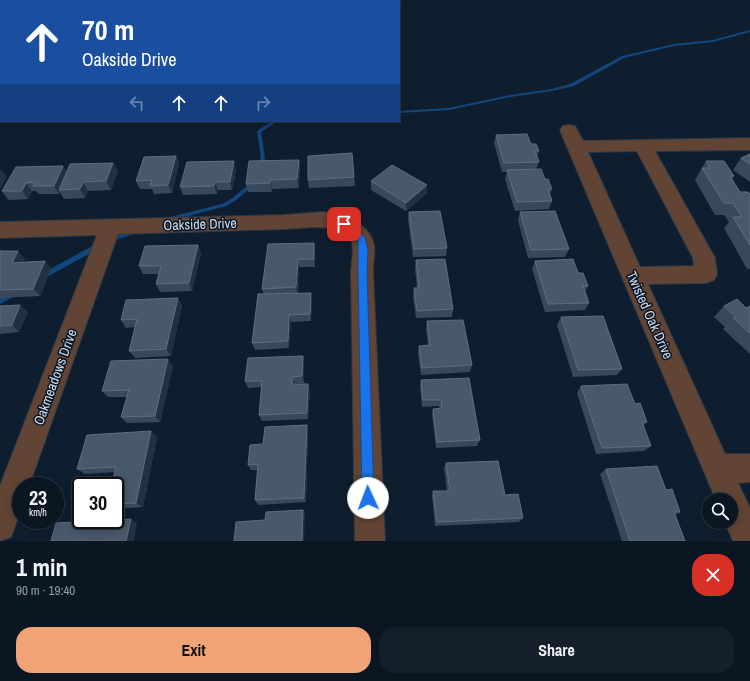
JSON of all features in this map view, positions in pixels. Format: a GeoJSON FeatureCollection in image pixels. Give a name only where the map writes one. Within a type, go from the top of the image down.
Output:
{"type":"FeatureCollection","features":[{"type":"Feature","properties":{"kind":"street","name":"Twisted Oak Drive"},"geometry":{"type":"LineString","coordinates":[[644,145],[573,139],[728,493]]}},
{"type":"Feature","properties":{"kind":"street"},"geometry":{"type":"LineString","coordinates":[[633,276],[706,274],[704,258],[644,145],[739,142],[750,144]]}},
{"type":"Feature","properties":{"kind":"street","name":"Oakside Drive"},"geometry":{"type":"LineString","coordinates":[[0,230],[112,229],[326,219],[335,220],[351,228],[362,240],[370,541]]}},
{"type":"Feature","properties":{"kind":"street","name":"Oakmeadows Drive"},"geometry":{"type":"LineString","coordinates":[[0,526],[100,256],[112,229]]}},
{"type":"Feature","properties":{"kind":"street"},"geometry":{"type":"LineString","coordinates":[[718,469],[750,468]]}},
{"type":"Feature","properties":{"kind":"street","name":"Twisted Oak Drive"},"geometry":{"type":"LineString","coordinates":[[738,516],[749,541]]}},
{"type":"Feature","properties":{"kind":"building"},"geometry":{"type":"Polygon","coordinates":[[[527,134],[531,144],[536,144],[539,151],[535,151],[539,162],[504,163],[496,135],[527,134]]]}},
{"type":"Feature","properties":{"kind":"building"},"geometry":{"type":"Polygon","coordinates":[[[352,153],[354,177],[308,180],[308,156],[352,153]]]}},
{"type":"Feature","properties":{"kind":"building"},"geometry":{"type":"Polygon","coordinates":[[[750,154],[750,164],[741,158],[750,154]]]}},
{"type":"Feature","properties":{"kind":"building"},"geometry":{"type":"Polygon","coordinates":[[[176,156],[168,185],[150,186],[152,180],[136,181],[144,157],[176,156]]]}},
{"type":"Feature","properties":{"kind":"building"},"geometry":{"type":"Polygon","coordinates":[[[299,160],[297,179],[270,180],[270,183],[246,184],[249,161],[299,160]]]}},
{"type":"Feature","properties":{"kind":"building"},"geometry":{"type":"Polygon","coordinates":[[[234,161],[230,182],[215,182],[214,186],[180,187],[187,162],[234,161]]]}},
{"type":"Feature","properties":{"kind":"building"},"geometry":{"type":"Polygon","coordinates":[[[706,161],[724,161],[734,176],[730,176],[740,192],[748,192],[750,194],[750,245],[733,217],[742,217],[733,203],[724,203],[702,168],[710,168],[706,161]]]}},
{"type":"Feature","properties":{"kind":"building"},"geometry":{"type":"Polygon","coordinates":[[[113,163],[106,181],[83,182],[80,189],[59,190],[70,164],[113,163]]]}},
{"type":"Feature","properties":{"kind":"building"},"geometry":{"type":"Polygon","coordinates":[[[392,165],[427,185],[406,203],[371,181],[392,165]]]}},
{"type":"Feature","properties":{"kind":"building"},"geometry":{"type":"Polygon","coordinates":[[[63,166],[54,186],[33,186],[35,182],[26,183],[22,191],[2,191],[16,167],[63,166]]]}},
{"type":"Feature","properties":{"kind":"building"},"geometry":{"type":"Polygon","coordinates":[[[541,169],[545,179],[548,179],[552,189],[548,189],[552,201],[517,202],[507,170],[541,169]]]}},
{"type":"Feature","properties":{"kind":"building"},"geometry":{"type":"Polygon","coordinates":[[[440,211],[447,248],[414,249],[409,212],[440,211]]]}},
{"type":"Feature","properties":{"kind":"building"},"geometry":{"type":"Polygon","coordinates":[[[555,211],[569,249],[531,250],[520,212],[555,211]]]}},
{"type":"Feature","properties":{"kind":"building"},"geometry":{"type":"Polygon","coordinates":[[[314,243],[314,259],[298,259],[296,287],[262,289],[268,244],[314,243]]]}},
{"type":"Feature","properties":{"kind":"building"},"geometry":{"type":"Polygon","coordinates":[[[198,245],[189,283],[156,284],[161,266],[139,266],[145,246],[198,245]]]}},
{"type":"Feature","properties":{"kind":"building"},"geometry":{"type":"Polygon","coordinates":[[[0,251],[18,251],[12,263],[45,261],[33,289],[0,290],[0,251]]]}},
{"type":"Feature","properties":{"kind":"building"},"geometry":{"type":"Polygon","coordinates":[[[445,259],[453,309],[417,311],[414,288],[419,288],[416,260],[445,259]]]}},
{"type":"Feature","properties":{"kind":"building"},"geometry":{"type":"Polygon","coordinates":[[[573,259],[578,273],[583,273],[588,286],[583,286],[589,303],[548,304],[535,261],[573,259]]]}},
{"type":"Feature","properties":{"kind":"building"},"geometry":{"type":"Polygon","coordinates":[[[311,293],[310,314],[289,315],[288,341],[252,343],[258,294],[311,293]]]}},
{"type":"Feature","properties":{"kind":"building"},"geometry":{"type":"Polygon","coordinates":[[[178,298],[166,349],[129,351],[137,319],[121,320],[126,300],[178,298]]]}},
{"type":"Feature","properties":{"kind":"building"},"geometry":{"type":"Polygon","coordinates":[[[737,299],[746,308],[750,306],[750,333],[733,318],[736,317],[724,306],[737,299]]]}},
{"type":"Feature","properties":{"kind":"building"},"geometry":{"type":"Polygon","coordinates":[[[20,305],[12,325],[0,326],[0,306],[20,305]]]}},
{"type":"Feature","properties":{"kind":"building"},"geometry":{"type":"Polygon","coordinates":[[[603,316],[622,369],[578,370],[561,317],[603,316]]]}},
{"type":"Feature","properties":{"kind":"building"},"geometry":{"type":"Polygon","coordinates":[[[463,320],[472,365],[422,368],[419,346],[430,345],[427,321],[463,320]]]}},
{"type":"Feature","properties":{"kind":"building"},"geometry":{"type":"Polygon","coordinates":[[[303,356],[302,376],[293,377],[292,384],[308,384],[307,413],[259,415],[262,381],[245,381],[248,358],[303,356]]]}},
{"type":"Feature","properties":{"kind":"building"},"geometry":{"type":"Polygon","coordinates":[[[168,359],[155,416],[121,417],[129,390],[102,391],[111,361],[168,359]]]}},
{"type":"Feature","properties":{"kind":"building"},"geometry":{"type":"Polygon","coordinates":[[[469,378],[480,440],[437,442],[433,409],[442,408],[441,400],[423,400],[421,380],[469,378]]]}},
{"type":"Feature","properties":{"kind":"building"},"geometry":{"type":"Polygon","coordinates":[[[627,384],[635,404],[640,403],[647,422],[642,422],[651,446],[602,448],[581,386],[627,384]]]}},
{"type":"Feature","properties":{"kind":"building"},"geometry":{"type":"Polygon","coordinates":[[[307,425],[304,498],[255,500],[258,464],[248,465],[250,445],[263,444],[265,427],[307,425]]]}},
{"type":"Feature","properties":{"kind":"building"},"geometry":{"type":"Polygon","coordinates":[[[151,431],[136,503],[124,504],[124,477],[114,477],[116,467],[77,469],[87,435],[151,431]]]}},
{"type":"Feature","properties":{"kind":"building"},"geometry":{"type":"Polygon","coordinates":[[[498,461],[505,495],[518,494],[523,518],[437,522],[433,491],[450,491],[446,463],[498,461]]]}},
{"type":"Feature","properties":{"kind":"building"},"geometry":{"type":"Polygon","coordinates":[[[657,466],[666,490],[672,489],[680,512],[674,512],[685,541],[630,541],[606,469],[657,466]]]}},
{"type":"Feature","properties":{"kind":"building"},"geometry":{"type":"Polygon","coordinates":[[[303,510],[302,541],[234,541],[236,522],[265,520],[266,512],[303,510]]]}},
{"type":"Feature","properties":{"kind":"building"},"geometry":{"type":"Polygon","coordinates":[[[124,519],[131,519],[126,541],[51,541],[54,529],[64,529],[64,523],[72,522],[72,529],[124,529],[124,519]]]}},
{"type":"Feature","properties":{"kind":"waterway"},"geometry":{"type":"LineString","coordinates":[[400,112],[449,109],[510,96],[552,90],[572,85],[623,57],[674,45],[713,41],[750,31]]}},
{"type":"Feature","properties":{"kind":"waterway"},"geometry":{"type":"LineString","coordinates":[[259,167],[263,158],[259,131],[274,122]]}},
{"type":"Feature","properties":{"kind":"waterway"},"geometry":{"type":"LineString","coordinates":[[166,220],[224,205],[233,200],[252,184]]}},
{"type":"Feature","properties":{"kind":"waterway"},"geometry":{"type":"LineString","coordinates":[[110,240],[137,231]]}},
{"type":"Feature","properties":{"kind":"waterway"},"geometry":{"type":"LineString","coordinates":[[43,276],[98,246]]}},
{"type":"Feature","properties":{"kind":"waterway"},"geometry":{"type":"LineString","coordinates":[[0,301],[13,294]]}},
{"type":"Feature","properties":{"kind":"route"},"geometry":{"type":"LineString","coordinates":[[344,224],[351,228],[362,240],[368,498]]}}]}
